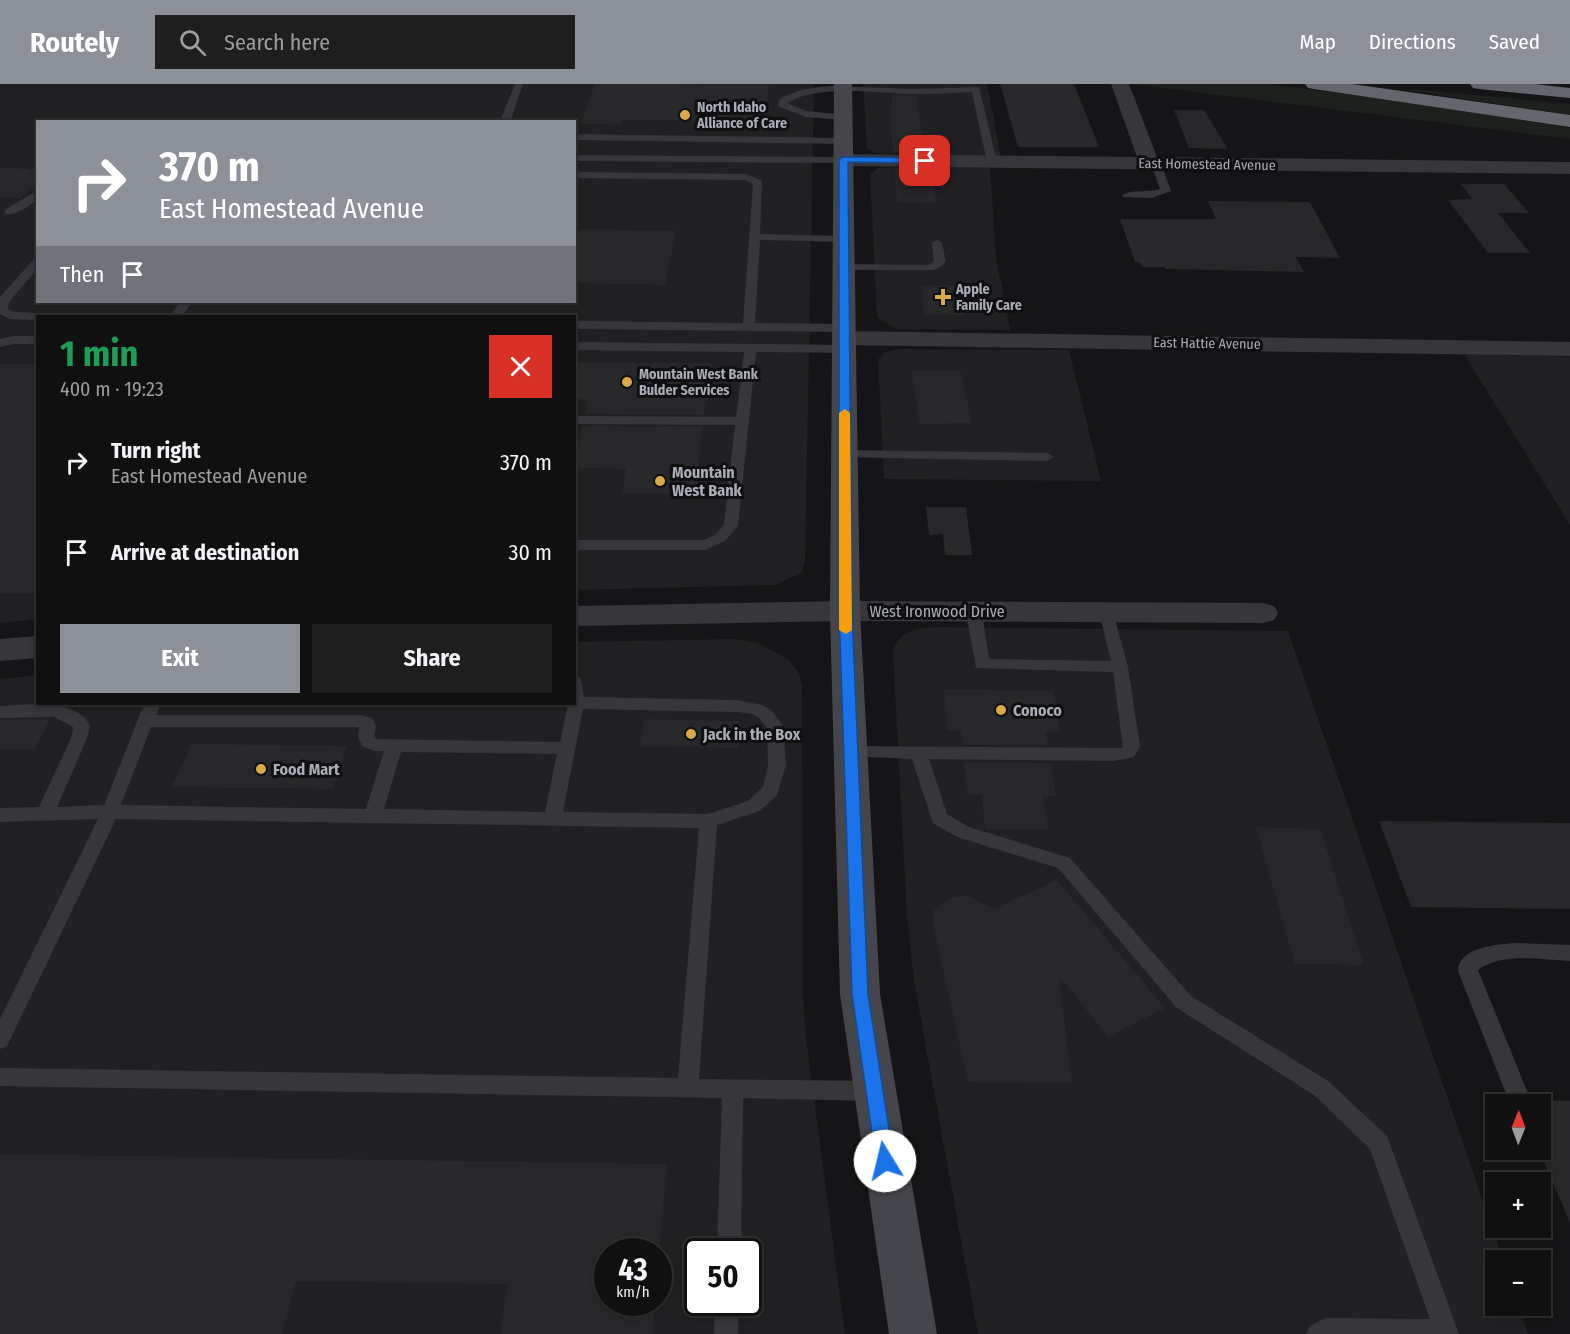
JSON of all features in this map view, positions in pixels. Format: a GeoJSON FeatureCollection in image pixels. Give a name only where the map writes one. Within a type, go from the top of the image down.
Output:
{"type":"FeatureCollection","features":[{"type":"Feature","properties":{"kind":"highway"},"geometry":{"type":"LineString","coordinates":[[1314,84],[1570,121]]}},
{"type":"Feature","properties":{"kind":"highway"},"geometry":{"type":"LineString","coordinates":[[1479,84],[1570,93]]}},
{"type":"Feature","properties":{"kind":"main road"},"geometry":{"type":"LineString","coordinates":[[843,86],[845,611],[860,994],[913,1334]]}},
{"type":"Feature","properties":{"kind":"street"},"geometry":{"type":"LineString","coordinates":[[1120,84],[1149,163]]}},
{"type":"Feature","properties":{"kind":"street","name":"East Homestead Avenue"},"geometry":{"type":"LineString","coordinates":[[844,151],[992,162],[1570,168]]}},
{"type":"Feature","properties":{"kind":"street","name":"East Hattie Avenue"},"geometry":{"type":"LineString","coordinates":[[844,338],[1570,349]]}},
{"type":"Feature","properties":{"kind":"street","name":"West Ironwood Drive"},"geometry":{"type":"LineString","coordinates":[[576,616],[845,611],[1263,613]]}},
{"type":"Feature","properties":{"kind":"street"},"geometry":{"type":"LineString","coordinates":[[0,650],[36,647]]}},
{"type":"Feature","properties":{"kind":"lane"},"geometry":{"type":"LineString","coordinates":[[506,120],[519,84]]}},
{"type":"Feature","properties":{"kind":"lane"},"geometry":{"type":"LineString","coordinates":[[844,117],[796,112],[783,106],[782,102],[788,97],[801,93],[843,86],[891,90],[976,89],[992,162]]}},
{"type":"Feature","properties":{"kind":"lane"},"geometry":{"type":"LineString","coordinates":[[576,138],[844,151]]}},
{"type":"Feature","properties":{"kind":"lane"},"geometry":{"type":"LineString","coordinates":[[576,158],[844,151]]}},
{"type":"Feature","properties":{"kind":"lane"},"geometry":{"type":"LineString","coordinates":[[1127,195],[1152,195],[1166,191],[1159,171],[1149,163]]}},
{"type":"Feature","properties":{"kind":"lane"},"geometry":{"type":"LineString","coordinates":[[576,175],[747,177],[758,183],[749,327]]}},
{"type":"Feature","properties":{"kind":"lane"},"geometry":{"type":"LineString","coordinates":[[0,222],[5,211],[23,205],[36,195]]}},
{"type":"Feature","properties":{"kind":"lane"},"geometry":{"type":"LineString","coordinates":[[754,237],[844,239]]}},
{"type":"Feature","properties":{"kind":"lane"},"geometry":{"type":"LineString","coordinates":[[844,267],[931,268],[940,262],[938,243]]}},
{"type":"Feature","properties":{"kind":"lane"},"geometry":{"type":"LineString","coordinates":[[36,263],[3,301],[3,310],[10,315],[36,317]]}},
{"type":"Feature","properties":{"kind":"lane"},"geometry":{"type":"LineString","coordinates":[[576,325],[749,327],[844,338]]}},
{"type":"Feature","properties":{"kind":"lane"},"geometry":{"type":"LineString","coordinates":[[576,346],[750,348],[844,338]]}},
{"type":"Feature","properties":{"kind":"lane"},"geometry":{"type":"LineString","coordinates":[[0,343],[14,340],[36,340]]}},
{"type":"Feature","properties":{"kind":"lane"},"geometry":{"type":"LineString","coordinates":[[576,545],[706,545],[720,538],[731,526],[750,348]]}},
{"type":"Feature","properties":{"kind":"lane"},"geometry":{"type":"LineString","coordinates":[[576,420],[742,421]]}},
{"type":"Feature","properties":{"kind":"lane"},"geometry":{"type":"LineString","coordinates":[[845,454],[1047,457]]}},
{"type":"Feature","properties":{"kind":"lane"},"geometry":{"type":"LineString","coordinates":[[975,612],[982,664],[1120,667]]}},
{"type":"Feature","properties":{"kind":"lane"},"geometry":{"type":"LineString","coordinates":[[851,752],[1114,755],[1128,753],[1132,746],[1120,667],[1107,612]]}},
{"type":"Feature","properties":{"kind":"lane"},"geometry":{"type":"LineString","coordinates":[[0,815],[110,812],[708,820],[754,806],[771,790],[777,765],[775,727],[765,714],[756,709],[736,706],[576,703]]}},
{"type":"Feature","properties":{"kind":"lane"},"geometry":{"type":"LineString","coordinates":[[553,818],[576,705]]}},
{"type":"Feature","properties":{"kind":"lane"},"geometry":{"type":"LineString","coordinates":[[0,712],[61,711],[72,716],[82,725],[81,736],[45,813]]}},
{"type":"Feature","properties":{"kind":"lane"},"geometry":{"type":"LineString","coordinates":[[0,1040],[110,812],[148,712],[360,721],[366,722],[368,742],[374,745],[566,748]]}},
{"type":"Feature","properties":{"kind":"lane"},"geometry":{"type":"LineString","coordinates":[[373,816],[394,746]]}},
{"type":"Feature","properties":{"kind":"lane"},"geometry":{"type":"LineString","coordinates":[[919,753],[939,818],[963,832],[1064,863],[1184,1002],[1322,1088],[1379,1143],[1446,1332],[1325,1330],[1318,1334]]}},
{"type":"Feature","properties":{"kind":"lane"},"geometry":{"type":"LineString","coordinates":[[688,1088],[708,820]]}},
{"type":"Feature","properties":{"kind":"lane"},"geometry":{"type":"LineString","coordinates":[[1516,1091],[1468,966],[1474,960],[1500,951],[1570,953]]}},
{"type":"Feature","properties":{"kind":"lane"},"geometry":{"type":"LineString","coordinates":[[0,1077],[875,1091]]}},
{"type":"Feature","properties":{"kind":"lane"},"geometry":{"type":"LineString","coordinates":[[729,1238],[734,1089]]}},
{"type":"Feature","properties":{"kind":"lane"},"geometry":{"type":"LineString","coordinates":[[726,1334],[727,1316]]}},
{"type":"Feature","properties":{"kind":"shaded area"},"geometry":{"type":"Polygon","coordinates":[[[0,84],[814,84],[805,562],[801,573],[776,585],[576,590],[576,315],[36,315],[36,619],[0,623],[0,84]]]}},
{"type":"Feature","properties":{"kind":"shaded area"},"geometry":{"type":"Polygon","coordinates":[[[863,84],[987,84],[1001,157],[875,153],[867,148],[863,84]]]}},
{"type":"Feature","properties":{"kind":"shaded area"},"geometry":{"type":"Polygon","coordinates":[[[1132,84],[1266,84],[1411,102],[1570,128],[1570,139],[1132,84]]]}},
{"type":"Feature","properties":{"kind":"shaded area"},"geometry":{"type":"Polygon","coordinates":[[[1407,90],[1570,104],[1570,115],[1407,90]]]}},
{"type":"Feature","properties":{"kind":"shaded area"},"geometry":{"type":"Polygon","coordinates":[[[878,168],[990,168],[996,258],[1010,330],[897,329],[877,318],[870,174],[878,168]]]}},
{"type":"Feature","properties":{"kind":"shaded area"},"geometry":{"type":"Polygon","coordinates":[[[897,349],[1069,350],[1101,481],[884,479],[878,360],[883,353],[897,349]]]}},
{"type":"Feature","properties":{"kind":"shaded area"},"geometry":{"type":"Polygon","coordinates":[[[1464,354],[1570,357],[1570,525],[1510,428],[1464,354]]]}},
{"type":"Feature","properties":{"kind":"shaded area"},"geometry":{"type":"Polygon","coordinates":[[[937,627],[1288,631],[1485,1207],[1485,1238],[1495,1238],[1500,1250],[1485,1250],[1485,1316],[1522,1316],[1528,1334],[978,1334],[914,981],[907,916],[893,653],[895,645],[902,636],[915,629],[937,627]]]}},
{"type":"Feature","properties":{"kind":"shaded area"},"geometry":{"type":"Polygon","coordinates":[[[736,639],[758,643],[788,659],[799,673],[802,687],[803,997],[806,1038],[845,1334],[0,1334],[0,679],[36,675],[36,705],[576,705],[576,642],[736,639]]]}},
{"type":"Feature","properties":{"kind":"building"},"geometry":{"type":"Polygon","coordinates":[[[595,84],[769,85],[765,121],[623,120],[621,125],[581,124],[595,84]]]}},
{"type":"Feature","properties":{"kind":"building"},"geometry":{"type":"Polygon","coordinates":[[[1000,84],[1074,84],[1099,147],[1018,147],[1000,84]]]}},
{"type":"Feature","properties":{"kind":"building"},"geometry":{"type":"Polygon","coordinates":[[[892,95],[917,96],[924,153],[893,152],[890,121],[892,95]]]}},
{"type":"Feature","properties":{"kind":"building"},"geometry":{"type":"Polygon","coordinates":[[[1174,110],[1204,110],[1228,149],[1189,148],[1174,110]]]}},
{"type":"Feature","properties":{"kind":"building"},"geometry":{"type":"Polygon","coordinates":[[[0,168],[36,169],[36,184],[21,198],[0,198],[0,168]]]}},
{"type":"Feature","properties":{"kind":"building"},"geometry":{"type":"Polygon","coordinates":[[[894,169],[926,169],[927,178],[933,178],[936,203],[897,202],[894,169]]]}},
{"type":"Feature","properties":{"kind":"building"},"geometry":{"type":"Polygon","coordinates":[[[1461,184],[1504,184],[1529,213],[1498,213],[1530,253],[1488,253],[1448,200],[1472,199],[1461,184]]]}},
{"type":"Feature","properties":{"kind":"building"},"geometry":{"type":"Polygon","coordinates":[[[1208,201],[1310,202],[1340,258],[1296,257],[1304,272],[1166,269],[1165,267],[1142,267],[1140,262],[1135,262],[1120,219],[1216,219],[1208,201]]]}},
{"type":"Feature","properties":{"kind":"building"},"geometry":{"type":"Polygon","coordinates":[[[576,229],[676,231],[665,285],[576,283],[576,229]]]}},
{"type":"Feature","properties":{"kind":"building","name":"Apple Family Care"},"geometry":{"type":"Polygon","coordinates":[[[921,286],[959,286],[964,315],[924,315],[921,286]]]}},
{"type":"Feature","properties":{"kind":"building"},"geometry":{"type":"Polygon","coordinates":[[[576,363],[712,363],[709,399],[705,399],[704,415],[585,414],[588,399],[576,399],[576,363]]]}},
{"type":"Feature","properties":{"kind":"building"},"geometry":{"type":"Polygon","coordinates":[[[0,364],[36,364],[36,594],[0,593],[0,364]]]}},
{"type":"Feature","properties":{"kind":"building"},"geometry":{"type":"Polygon","coordinates":[[[960,370],[972,423],[920,424],[911,371],[960,370]]]}},
{"type":"Feature","properties":{"kind":"building","name":"Mountain West Bank"},"geometry":{"type":"Polygon","coordinates":[[[582,426],[702,427],[696,494],[622,494],[626,469],[576,468],[582,426]]]}},
{"type":"Feature","properties":{"kind":"building"},"geometry":{"type":"Polygon","coordinates":[[[926,507],[966,507],[972,555],[945,555],[943,534],[929,535],[926,507]]]}},
{"type":"Feature","properties":{"kind":"building","name":"Conoco"},"geometry":{"type":"Polygon","coordinates":[[[944,689],[1053,691],[1060,732],[1045,731],[1048,745],[962,745],[961,730],[947,730],[944,689]]]}},
{"type":"Feature","properties":{"kind":"building"},"geometry":{"type":"Polygon","coordinates":[[[50,719],[35,749],[0,749],[0,720],[50,719]]]}},
{"type":"Feature","properties":{"kind":"building","name":"Jack in the Box"},"geometry":{"type":"Polygon","coordinates":[[[644,719],[740,721],[739,748],[640,746],[644,719]]]}},
{"type":"Feature","properties":{"kind":"building"},"geometry":{"type":"Polygon","coordinates":[[[191,744],[347,746],[333,789],[172,787],[191,744]]]}},
{"type":"Feature","properties":{"kind":"building"},"geometry":{"type":"Polygon","coordinates":[[[964,762],[1051,763],[1056,796],[1043,795],[1048,830],[985,829],[982,795],[967,795],[964,762]]]}},
{"type":"Feature","properties":{"kind":"building"},"geometry":{"type":"Polygon","coordinates":[[[1379,821],[1570,823],[1570,909],[1411,907],[1379,821]]]}},
{"type":"Feature","properties":{"kind":"building"},"geometry":{"type":"Polygon","coordinates":[[[1256,827],[1320,829],[1364,965],[1295,964],[1256,827]]]}},
{"type":"Feature","properties":{"kind":"building"},"geometry":{"type":"Polygon","coordinates":[[[1057,880],[1165,1008],[1108,1037],[1059,975],[1072,1083],[968,1082],[932,919],[935,909],[953,897],[968,896],[994,909],[1057,880]]]}},
{"type":"Feature","properties":{"kind":"building"},"geometry":{"type":"Polygon","coordinates":[[[1551,1101],[1570,1101],[1570,1223],[1551,1178],[1551,1172],[1549,1172],[1544,1160],[1551,1160],[1551,1101]]]}},
{"type":"Feature","properties":{"kind":"building"},"geometry":{"type":"Polygon","coordinates":[[[0,1154],[667,1164],[660,1238],[594,1238],[594,1316],[654,1316],[653,1334],[500,1334],[508,1284],[296,1281],[282,1334],[0,1334],[0,1154]]]}},
{"type":"Feature","properties":{"kind":"slow traffic"},"geometry":{"type":"LineString","coordinates":[[845,413],[846,630]]}},
{"type":"Feature","properties":{"kind":"place","name":"North Idaho Alliance of Care"},"geometry":{"type":"Point","coordinates":[685,115]}},
{"type":"Feature","properties":{"kind":"place","name":"Apple Family Care"},"geometry":{"type":"Point","coordinates":[943,297]}},
{"type":"Feature","properties":{"kind":"place","name":"Mountain West Bank Bulder Services"},"geometry":{"type":"Point","coordinates":[627,382]}},
{"type":"Feature","properties":{"kind":"place","name":"Mountain West Bank"},"geometry":{"type":"Point","coordinates":[660,481]}},
{"type":"Feature","properties":{"kind":"place","name":"Conoco"},"geometry":{"type":"Point","coordinates":[1001,710]}},
{"type":"Feature","properties":{"kind":"place","name":"Jack in the Box"},"geometry":{"type":"Point","coordinates":[691,734]}},
{"type":"Feature","properties":{"kind":"place","name":"Food Mart"},"geometry":{"type":"Point","coordinates":[261,769]}},
{"type":"Feature","properties":{"kind":"route"},"geometry":{"type":"LineString","coordinates":[[885,1161],[860,994],[845,611],[843,160],[925,161]]}}]}
